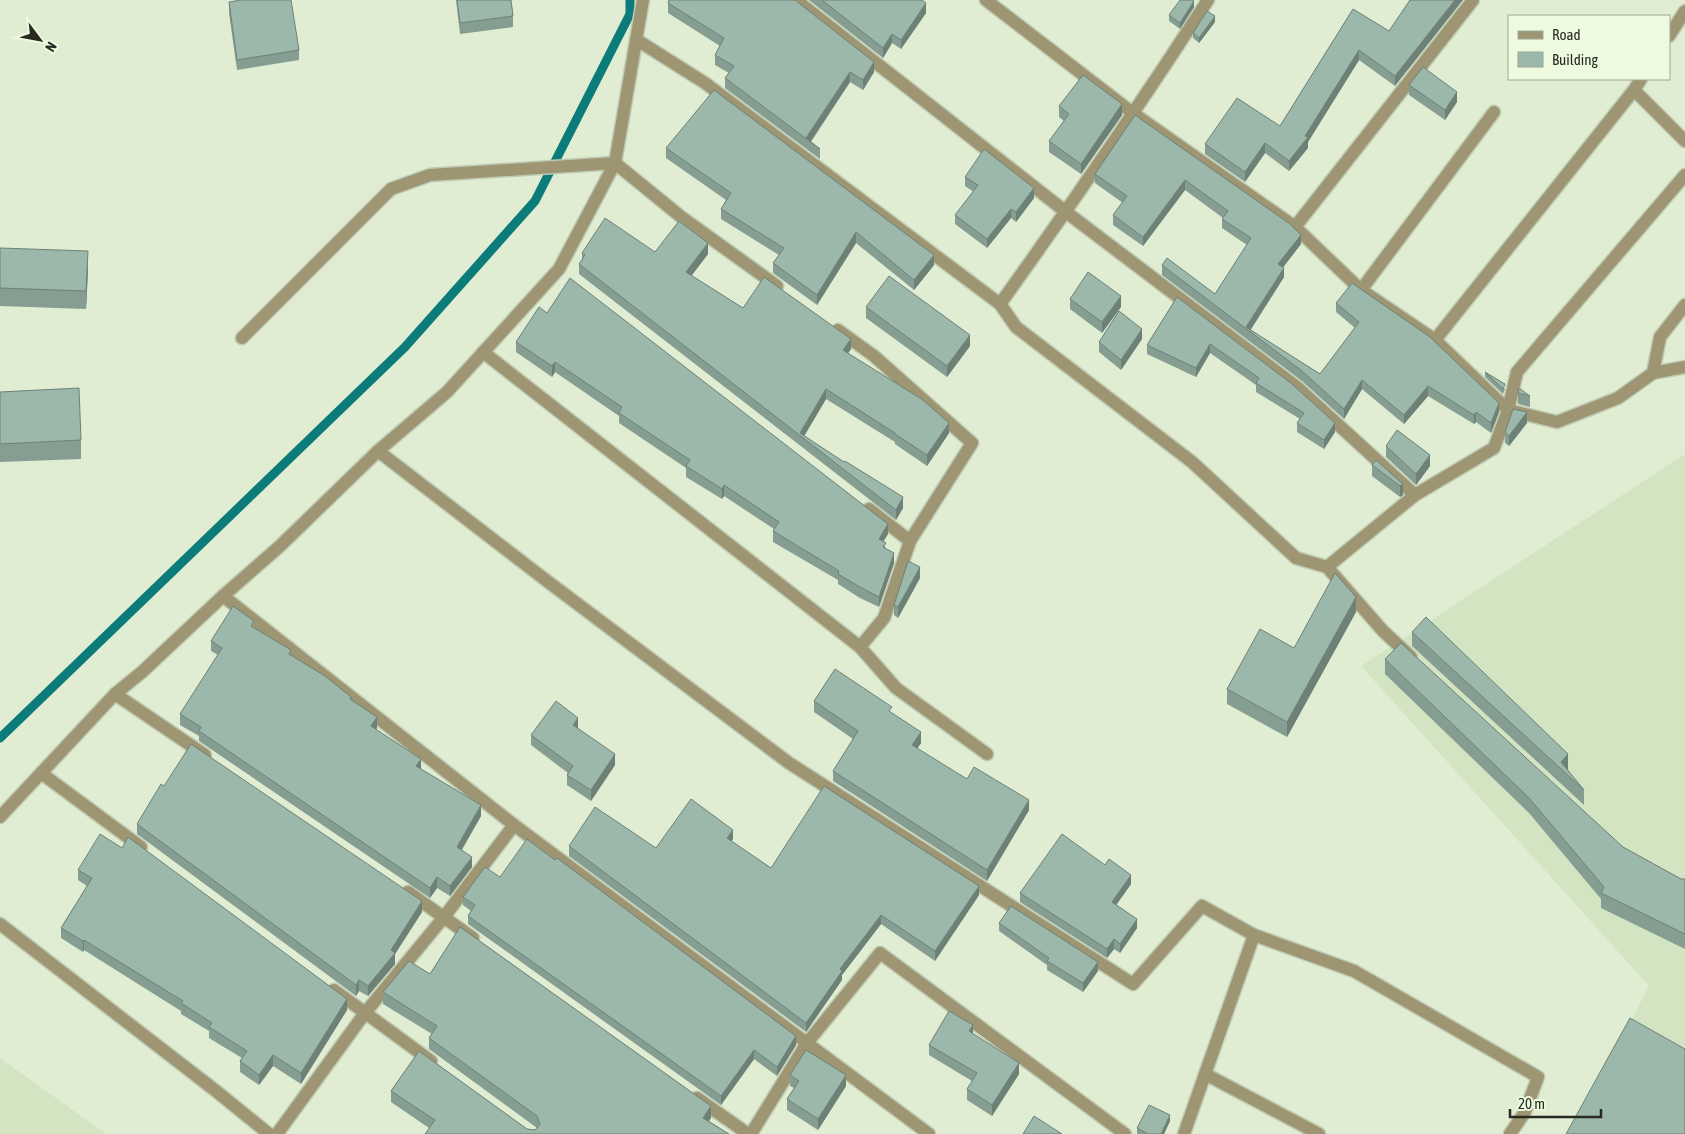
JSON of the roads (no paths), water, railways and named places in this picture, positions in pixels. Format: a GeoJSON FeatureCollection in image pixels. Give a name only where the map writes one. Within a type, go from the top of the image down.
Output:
{"type":"FeatureCollection","features":[{"type":"Feature","properties":{"kind":"street"},"geometry":{"type":"LineString","coordinates":[[0,817],[115,694],[142,672],[223,596],[280,546],[378,451],[448,392],[484,352],[563,272],[615,163],[643,0]]}},
{"type":"Feature","properties":{"kind":"street"},"geometry":{"type":"LineString","coordinates":[[796,0],[1066,212],[1297,388],[1415,495]]}},
{"type":"Feature","properties":{"kind":"street"},"geometry":{"type":"LineString","coordinates":[[986,0],[1134,114],[1295,227],[1361,290],[1435,340],[1508,410],[1557,422],[1618,398],[1653,373],[1685,367]]}},
{"type":"Feature","properties":{"kind":"street"},"geometry":{"type":"LineString","coordinates":[[1000,304],[1134,114],[1208,0]]}},
{"type":"Feature","properties":{"kind":"street"},"geometry":{"type":"LineString","coordinates":[[1295,227],[1473,0]]}},
{"type":"Feature","properties":{"kind":"street"},"geometry":{"type":"LineString","coordinates":[[1670,34],[1685,11]]}},
{"type":"Feature","properties":{"kind":"street"},"geometry":{"type":"LineString","coordinates":[[637,40],[705,83],[1000,304],[1016,327],[1192,462],[1296,558],[1327,568],[1383,631],[1419,664]]}},
{"type":"Feature","properties":{"kind":"street"},"geometry":{"type":"LineString","coordinates":[[1435,340],[1640,80]]}},
{"type":"Feature","properties":{"kind":"street"},"geometry":{"type":"LineString","coordinates":[[1634,90],[1685,141]]}},
{"type":"Feature","properties":{"kind":"street"},"geometry":{"type":"LineString","coordinates":[[1361,290],[1494,112]]}},
{"type":"Feature","properties":{"kind":"street"},"geometry":{"type":"LineString","coordinates":[[242,338],[391,189],[430,176],[615,163],[680,216],[785,292]]}},
{"type":"Feature","properties":{"kind":"street"},"geometry":{"type":"LineString","coordinates":[[1327,568],[1415,495],[1494,448],[1508,410],[1517,372],[1685,175]]}},
{"type":"Feature","properties":{"kind":"street"},"geometry":{"type":"LineString","coordinates":[[1653,373],[1660,337],[1685,305]]}},
{"type":"Feature","properties":{"kind":"street"},"geometry":{"type":"LineString","coordinates":[[825,321],[874,356],[972,443],[910,541],[884,618],[860,646]]}},
{"type":"Feature","properties":{"kind":"street"},"geometry":{"type":"LineString","coordinates":[[484,352],[860,646],[896,688],[988,754]]}},
{"type":"Feature","properties":{"kind":"street"},"geometry":{"type":"LineString","coordinates":[[378,451],[555,588],[789,762],[1133,984],[1202,906],[1254,935],[1354,971],[1538,1077],[1525,1112],[1510,1134]]}},
{"type":"Feature","properties":{"kind":"street"},"geometry":{"type":"LineString","coordinates":[[856,499],[910,541]]}},
{"type":"Feature","properties":{"kind":"street"},"geometry":{"type":"LineString","coordinates":[[223,596],[514,825],[929,1134]]}},
{"type":"Feature","properties":{"kind":"street"},"geometry":{"type":"LineString","coordinates":[[115,694],[214,761]]}},
{"type":"Feature","properties":{"kind":"street"},"geometry":{"type":"LineString","coordinates":[[41,773],[151,855]]}},
{"type":"Feature","properties":{"kind":"street"},"geometry":{"type":"LineString","coordinates":[[277,1134],[365,1013],[444,917],[514,825]]}},
{"type":"Feature","properties":{"kind":"street"},"geometry":{"type":"LineString","coordinates":[[395,883],[484,945]]}},
{"type":"Feature","properties":{"kind":"street"},"geometry":{"type":"LineString","coordinates":[[0,924],[269,1134]]}},
{"type":"Feature","properties":{"kind":"street"},"geometry":{"type":"LineString","coordinates":[[1184,1134],[1254,935]]}},
{"type":"Feature","properties":{"kind":"street"},"geometry":{"type":"LineString","coordinates":[[684,1088],[750,1134],[807,1043],[880,953],[1126,1134]]}},
{"type":"Feature","properties":{"kind":"street"},"geometry":{"type":"LineString","coordinates":[[325,984],[444,1071]]}},
{"type":"Feature","properties":{"kind":"street"},"geometry":{"type":"LineString","coordinates":[[1205,1074],[1319,1134]]}},
{"type":"Feature","properties":{"kind":"waterway"},"geometry":{"type":"LineString","coordinates":[[0,738],[405,347],[535,201],[630,14],[630,0]]}}]}
